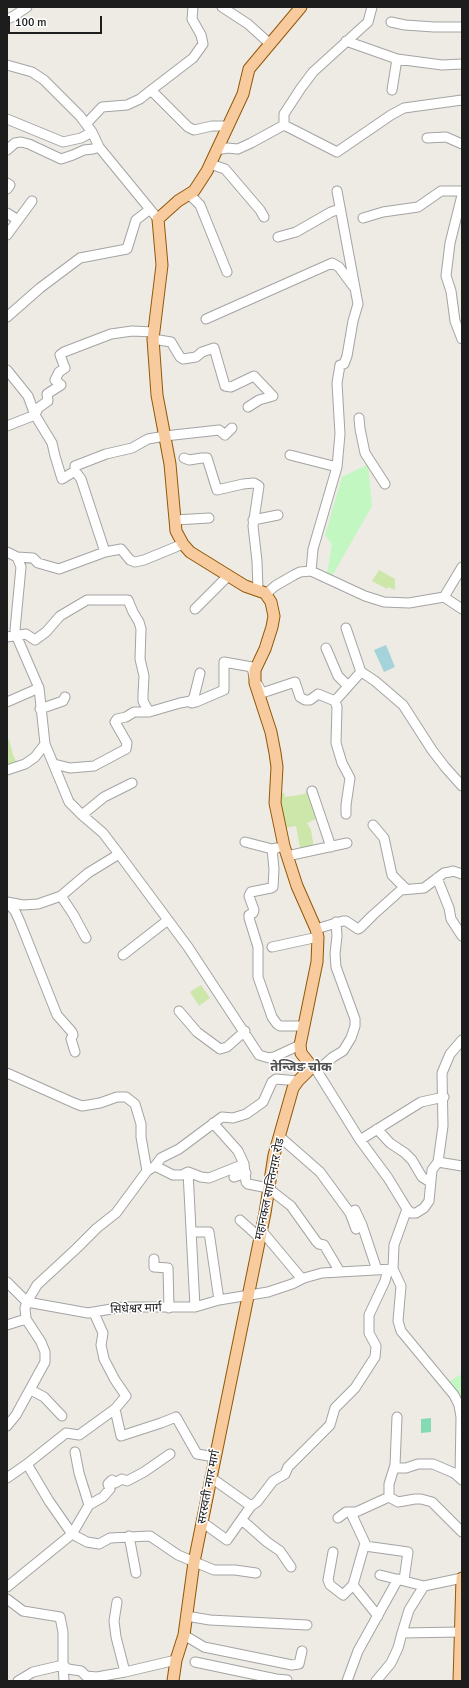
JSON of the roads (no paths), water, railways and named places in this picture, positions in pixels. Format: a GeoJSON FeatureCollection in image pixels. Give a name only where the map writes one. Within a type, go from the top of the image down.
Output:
{"type":"FeatureCollection","features":[{"type":"Feature","properties":{"kind":"main road"},"geometry":{"type":"LineString","coordinates":[[299,1080],[304,1026],[317,962],[317,933],[297,886],[286,851],[275,803],[277,767],[275,753],[271,732],[255,682],[255,670],[265,649],[274,616],[271,602],[262,592],[245,586],[190,552],[183,544],[176,531],[170,464],[159,413],[153,335],[162,265],[158,219],[178,201],[194,190],[210,164],[243,94],[249,69],[301,7]]}},
{"type":"Feature","properties":{"kind":"main road"},"geometry":{"type":"LineString","coordinates":[[301,1050],[314,1069]]}},
{"type":"Feature","properties":{"kind":"main road","name":"महानकल सान्तिनगर रोड"},"geometry":{"type":"LineString","coordinates":[[248,1294],[261,1234],[274,1155],[293,1088],[299,1080],[314,1069]]}},
{"type":"Feature","properties":{"kind":"main road","name":"सरस्वती नगर मार्ग"},"geometry":{"type":"LineString","coordinates":[[173,1681],[176,1660],[184,1635],[192,1587],[194,1562],[210,1477],[248,1294]]}},
{"type":"Feature","properties":{"kind":"main road"},"geometry":{"type":"LineString","coordinates":[[459,1681],[462,1579]]}},
{"type":"Feature","properties":{"kind":"street"},"geometry":{"type":"LineString","coordinates":[[7,19],[27,7]]}},
{"type":"Feature","properties":{"kind":"street"},"geometry":{"type":"LineString","coordinates":[[86,124],[102,107],[127,105],[140,99],[193,58],[203,44],[201,35],[192,19],[193,7]]}},
{"type":"Feature","properties":{"kind":"street"},"geometry":{"type":"LineString","coordinates":[[222,7],[248,24],[270,43]]}},
{"type":"Feature","properties":{"kind":"street"},"geometry":{"type":"LineString","coordinates":[[284,125],[284,114],[301,88],[313,72],[368,22],[372,7]]}},
{"type":"Feature","properties":{"kind":"street"},"geometry":{"type":"LineString","coordinates":[[391,22],[405,25],[462,27]]}},
{"type":"Feature","properties":{"kind":"street"},"geometry":{"type":"LineString","coordinates":[[346,41],[397,59],[442,65],[462,64]]}},
{"type":"Feature","properties":{"kind":"street"},"geometry":{"type":"LineString","coordinates":[[392,90],[397,59]]}},
{"type":"Feature","properties":{"kind":"street"},"geometry":{"type":"LineString","coordinates":[[7,65],[32,72],[44,80],[86,124],[92,132],[99,147],[149,210],[158,219]]}},
{"type":"Feature","properties":{"kind":"street"},"geometry":{"type":"LineString","coordinates":[[150,91],[155,94],[188,127],[194,130],[212,126],[228,126]]}},
{"type":"Feature","properties":{"kind":"street"},"geometry":{"type":"LineString","coordinates":[[284,125],[337,152],[391,115],[404,108],[462,100]]}},
{"type":"Feature","properties":{"kind":"street"},"geometry":{"type":"LineString","coordinates":[[7,119],[62,142],[81,138],[92,132]]}},
{"type":"Feature","properties":{"kind":"street"},"geometry":{"type":"LineString","coordinates":[[216,150],[227,148],[238,149],[284,125]]}},
{"type":"Feature","properties":{"kind":"street"},"geometry":{"type":"LineString","coordinates":[[427,138],[446,137],[462,144]]}},
{"type":"Feature","properties":{"kind":"street"},"geometry":{"type":"LineString","coordinates":[[7,150],[15,143],[25,143],[61,159],[84,150],[99,147]]}},
{"type":"Feature","properties":{"kind":"street"},"geometry":{"type":"LineString","coordinates":[[210,164],[225,169],[260,210],[264,217]]}},
{"type":"Feature","properties":{"kind":"street"},"geometry":{"type":"LineString","coordinates":[[7,183],[10,184],[7,189]]}},
{"type":"Feature","properties":{"kind":"street"},"geometry":{"type":"LineString","coordinates":[[311,571],[313,549],[337,467],[340,434],[337,383],[340,364],[344,364],[347,356],[358,304],[337,191]]}},
{"type":"Feature","properties":{"kind":"street"},"geometry":{"type":"LineString","coordinates":[[363,218],[418,207],[441,191],[462,191]]}},
{"type":"Feature","properties":{"kind":"street"},"geometry":{"type":"LineString","coordinates":[[189,194],[200,205],[227,272]]}},
{"type":"Feature","properties":{"kind":"street"},"geometry":{"type":"LineString","coordinates":[[462,195],[450,243],[446,276],[451,291],[455,321],[462,339]]}},
{"type":"Feature","properties":{"kind":"street"},"geometry":{"type":"LineString","coordinates":[[7,235],[32,201]]}},
{"type":"Feature","properties":{"kind":"street"},"geometry":{"type":"LineString","coordinates":[[278,237],[296,232],[331,212],[340,209]]}},
{"type":"Feature","properties":{"kind":"street"},"geometry":{"type":"LineString","coordinates":[[7,317],[40,288],[80,258],[127,249],[136,220],[149,210]]}},
{"type":"Feature","properties":{"kind":"street"},"geometry":{"type":"LineString","coordinates":[[7,213],[18,220]]}},
{"type":"Feature","properties":{"kind":"street"},"geometry":{"type":"LineString","coordinates":[[206,319],[332,263],[339,267],[355,289]]}},
{"type":"Feature","properties":{"kind":"street"},"geometry":{"type":"LineString","coordinates":[[7,426],[35,415],[38,408],[48,401],[47,394],[60,385],[55,380],[59,372],[65,368],[60,355],[64,352],[111,334],[132,332],[153,335],[171,342],[180,357],[183,359],[196,357],[202,352],[214,348],[225,386],[231,387],[254,376],[273,396],[259,400],[248,407]]}},
{"type":"Feature","properties":{"kind":"street"},"geometry":{"type":"LineString","coordinates":[[7,370],[28,396],[35,415],[52,443],[62,479],[75,471]]}},
{"type":"Feature","properties":{"kind":"street"},"geometry":{"type":"LineString","coordinates":[[359,418],[365,453],[385,484]]}},
{"type":"Feature","properties":{"kind":"street"},"geometry":{"type":"LineString","coordinates":[[105,552],[84,486],[75,471],[75,466],[106,454],[132,448],[148,439],[219,430],[225,435],[232,428]]}},
{"type":"Feature","properties":{"kind":"street"},"geometry":{"type":"LineString","coordinates":[[290,455],[337,467]]}},
{"type":"Feature","properties":{"kind":"street"},"geometry":{"type":"LineString","coordinates":[[184,458],[189,460],[207,458],[218,490],[243,484],[254,483],[258,485],[259,487],[253,520],[253,538],[262,592],[300,572],[311,571],[365,596],[384,602],[409,603],[444,597],[462,609]]}},
{"type":"Feature","properties":{"kind":"street"},"geometry":{"type":"LineString","coordinates":[[253,520],[278,515]]}},
{"type":"Feature","properties":{"kind":"street"},"geometry":{"type":"LineString","coordinates":[[175,520],[209,518]]}},
{"type":"Feature","properties":{"kind":"street"},"geometry":{"type":"LineString","coordinates":[[7,552],[17,557],[32,558],[38,562],[59,568],[105,552],[120,549],[130,560],[135,562],[144,560],[183,544]]}},
{"type":"Feature","properties":{"kind":"street"},"geometry":{"type":"LineString","coordinates":[[12,636],[15,630],[21,567],[17,557]]}},
{"type":"Feature","properties":{"kind":"street"},"geometry":{"type":"LineString","coordinates":[[444,597],[462,567]]}},
{"type":"Feature","properties":{"kind":"street"},"geometry":{"type":"LineString","coordinates":[[195,610],[228,576]]}},
{"type":"Feature","properties":{"kind":"street"},"geometry":{"type":"LineString","coordinates":[[12,636],[26,634],[35,640],[46,632],[60,616],[87,600],[128,600],[141,629],[142,647],[140,659],[144,676],[143,701],[149,712]]}},
{"type":"Feature","properties":{"kind":"street"},"geometry":{"type":"LineString","coordinates":[[346,628],[361,672],[399,700],[436,756],[462,786]]}},
{"type":"Feature","properties":{"kind":"street"},"geometry":{"type":"LineString","coordinates":[[12,636],[38,688],[45,744],[69,802],[103,833],[119,854],[168,920],[244,1031],[252,1047],[259,1055],[269,1058],[301,1050]]}},
{"type":"Feature","properties":{"kind":"street"},"geometry":{"type":"LineString","coordinates":[[326,648],[338,676],[348,686]]}},
{"type":"Feature","properties":{"kind":"street"},"geometry":{"type":"LineString","coordinates":[[54,764],[70,768],[94,766],[120,753],[126,749],[127,743],[115,722],[117,719],[126,717],[134,712],[149,712],[190,701],[192,703],[196,702],[224,690],[224,662],[252,667],[255,682],[262,693],[295,682],[300,697],[305,700],[310,700],[318,694],[335,701],[337,707],[336,743],[342,763],[350,778],[346,801],[346,814]]}},
{"type":"Feature","properties":{"kind":"street"},"geometry":{"type":"LineString","coordinates":[[335,701],[361,672]]}},
{"type":"Feature","properties":{"kind":"street"},"geometry":{"type":"LineString","coordinates":[[190,701],[194,697],[200,674]]}},
{"type":"Feature","properties":{"kind":"street"},"geometry":{"type":"LineString","coordinates":[[7,702],[38,688]]}},
{"type":"Feature","properties":{"kind":"street"},"geometry":{"type":"LineString","coordinates":[[40,709],[63,701],[65,697]]}},
{"type":"Feature","properties":{"kind":"street"},"geometry":{"type":"LineString","coordinates":[[7,770],[25,764],[35,757],[45,744]]}},
{"type":"Feature","properties":{"kind":"street"},"geometry":{"type":"LineString","coordinates":[[82,815],[104,797],[132,783]]}},
{"type":"Feature","properties":{"kind":"street"},"geometry":{"type":"LineString","coordinates":[[312,791],[332,847]]}},
{"type":"Feature","properties":{"kind":"street"},"geometry":{"type":"LineString","coordinates":[[373,825],[384,838],[392,875],[406,889]]}},
{"type":"Feature","properties":{"kind":"street"},"geometry":{"type":"LineString","coordinates":[[245,842],[286,851],[332,847],[348,843]]}},
{"type":"Feature","properties":{"kind":"street"},"geometry":{"type":"LineString","coordinates":[[272,849],[274,868],[273,886],[271,888],[251,892],[249,896],[254,910],[253,913],[249,915],[249,918],[258,947],[258,977],[272,1017],[277,1024],[280,1026],[304,1026]]}},
{"type":"Feature","properties":{"kind":"street"},"geometry":{"type":"LineString","coordinates":[[7,902],[22,905],[38,904],[61,896],[88,873],[119,854]]}},
{"type":"Feature","properties":{"kind":"street"},"geometry":{"type":"LineString","coordinates":[[272,947],[317,933],[336,922],[346,921],[353,926],[360,928],[397,893],[406,889],[424,888],[444,873],[453,871],[462,874]]}},
{"type":"Feature","properties":{"kind":"street"},"geometry":{"type":"LineString","coordinates":[[437,878],[449,908],[451,919],[462,936]]}},
{"type":"Feature","properties":{"kind":"street"},"geometry":{"type":"LineString","coordinates":[[61,896],[74,914],[86,938]]}},
{"type":"Feature","properties":{"kind":"street"},"geometry":{"type":"LineString","coordinates":[[7,902],[15,911],[20,922],[57,1015],[72,1032],[73,1035],[71,1039],[75,1052]]}},
{"type":"Feature","properties":{"kind":"street"},"geometry":{"type":"LineString","coordinates":[[123,956],[168,920]]}},
{"type":"Feature","properties":{"kind":"street"},"geometry":{"type":"LineString","coordinates":[[336,922],[337,936],[334,954],[336,967],[355,1019],[355,1026],[351,1038],[342,1051],[314,1069],[360,1140],[411,1213],[416,1214],[424,1208],[429,1200],[432,1170],[438,1162],[444,1126],[442,1073],[450,1054],[462,1040]]}},
{"type":"Feature","properties":{"kind":"street"},"geometry":{"type":"LineString","coordinates":[[179,1011],[197,1032],[220,1049],[227,1047],[244,1031]]}},
{"type":"Feature","properties":{"kind":"street"},"geometry":{"type":"LineString","coordinates":[[7,1073],[74,1104],[82,1106],[100,1103],[117,1097],[126,1097],[135,1104],[141,1124],[141,1137],[151,1168]]}},
{"type":"Feature","properties":{"kind":"street"},"geometry":{"type":"LineString","coordinates":[[7,1426],[16,1415],[31,1390],[45,1362],[45,1352],[41,1342],[26,1319],[25,1308],[37,1285],[97,1228],[116,1213],[151,1168],[161,1158],[179,1149],[222,1117],[233,1118],[246,1114],[262,1102],[272,1082],[276,1079],[299,1080]]}},
{"type":"Feature","properties":{"kind":"street"},"geometry":{"type":"LineString","coordinates":[[360,1140],[421,1102],[444,1097]]}},
{"type":"Feature","properties":{"kind":"street"},"geometry":{"type":"LineString","coordinates":[[213,1123],[238,1151],[245,1168],[246,1182],[248,1184],[268,1188],[291,1206],[316,1241],[319,1244],[324,1245],[340,1272]]}},
{"type":"Feature","properties":{"kind":"street"},"geometry":{"type":"LineString","coordinates":[[377,1129],[390,1144],[405,1153],[412,1160],[422,1177],[430,1182]]}},
{"type":"Feature","properties":{"kind":"street"},"geometry":{"type":"LineString","coordinates":[[280,1137],[320,1172],[350,1213],[356,1229],[362,1225]]}},
{"type":"Feature","properties":{"kind":"street"},"geometry":{"type":"LineString","coordinates":[[438,1162],[462,1166]]}},
{"type":"Feature","properties":{"kind":"street"},"geometry":{"type":"LineString","coordinates":[[151,1168],[173,1175],[182,1175],[188,1172],[201,1177],[209,1178],[245,1168]]}},
{"type":"Feature","properties":{"kind":"street"},"geometry":{"type":"LineString","coordinates":[[234,1177],[245,1168]]}},
{"type":"Feature","properties":{"kind":"street"},"geometry":{"type":"LineString","coordinates":[[188,1172],[195,1307]]}},
{"type":"Feature","properties":{"kind":"street"},"geometry":{"type":"LineString","coordinates":[[385,1270],[407,1208]]}},
{"type":"Feature","properties":{"kind":"street"},"geometry":{"type":"LineString","coordinates":[[202,1522],[227,1540],[251,1506],[257,1502],[273,1481],[285,1474],[288,1467],[330,1425],[335,1408],[355,1388],[375,1357],[376,1346],[370,1333],[369,1315],[385,1281],[387,1273],[355,1210]]}},
{"type":"Feature","properties":{"kind":"street"},"geometry":{"type":"LineString","coordinates":[[240,1220],[261,1234],[302,1279]]}},
{"type":"Feature","properties":{"kind":"street"},"geometry":{"type":"LineString","coordinates":[[191,1232],[209,1232],[219,1300]]}},
{"type":"Feature","properties":{"kind":"street"},"geometry":{"type":"LineString","coordinates":[[154,1258],[154,1267],[168,1268],[169,1308]]}},
{"type":"Feature","properties":{"kind":"street"},"geometry":{"type":"LineString","coordinates":[[385,1270],[402,1286],[398,1321],[401,1331],[454,1395],[459,1405],[461,1417],[461,1479]]}},
{"type":"Feature","properties":{"kind":"street","name":"सिधेश्वर मार्ग"},"geometry":{"type":"LineString","coordinates":[[27,1302],[80,1312],[94,1313],[123,1307],[195,1307],[248,1294],[268,1292],[322,1273],[385,1270]]}},
{"type":"Feature","properties":{"kind":"street"},"geometry":{"type":"LineString","coordinates":[[7,1282],[27,1302]]}},
{"type":"Feature","properties":{"kind":"street"},"geometry":{"type":"LineString","coordinates":[[7,1478],[66,1433],[79,1435],[115,1409],[126,1396],[104,1359],[101,1345],[103,1333],[94,1313]]}},
{"type":"Feature","properties":{"kind":"street"},"geometry":{"type":"LineString","coordinates":[[7,1325],[26,1319]]}},
{"type":"Feature","properties":{"kind":"street"},"geometry":{"type":"LineString","coordinates":[[31,1390],[44,1397],[62,1416]]}},
{"type":"Feature","properties":{"kind":"street"},"geometry":{"type":"LineString","coordinates":[[115,1409],[120,1436],[176,1417],[197,1454],[215,1457]]}},
{"type":"Feature","properties":{"kind":"street"},"geometry":{"type":"LineString","coordinates":[[389,1497],[389,1484],[394,1465],[397,1417]]}},
{"type":"Feature","properties":{"kind":"street"},"geometry":{"type":"LineString","coordinates":[[75,1452],[79,1473],[89,1506]]}},
{"type":"Feature","properties":{"kind":"street"},"geometry":{"type":"LineString","coordinates":[[7,1587],[72,1534],[89,1506],[103,1497],[110,1489],[108,1484],[112,1480],[115,1483],[122,1479],[127,1481],[144,1472],[170,1454]]}},
{"type":"Feature","properties":{"kind":"street"},"geometry":{"type":"LineString","coordinates":[[27,1464],[49,1501],[72,1534],[87,1542],[99,1544],[110,1538],[150,1536],[178,1555],[214,1570],[234,1570],[256,1573]]}},
{"type":"Feature","properties":{"kind":"street"},"geometry":{"type":"LineString","coordinates":[[394,1465],[398,1468],[406,1468],[418,1464],[432,1464],[454,1473],[461,1479]]}},
{"type":"Feature","properties":{"kind":"street"},"geometry":{"type":"LineString","coordinates":[[210,1477],[251,1506]]}},
{"type":"Feature","properties":{"kind":"street"},"geometry":{"type":"LineString","coordinates":[[338,1518],[346,1512],[351,1513],[389,1497]]}},
{"type":"Feature","properties":{"kind":"street"},"geometry":{"type":"LineString","coordinates":[[389,1497],[398,1502],[415,1498],[429,1501],[435,1504],[462,1532]]}},
{"type":"Feature","properties":{"kind":"street"},"geometry":{"type":"LineString","coordinates":[[333,1552],[328,1580],[330,1584],[343,1595],[353,1585],[365,1546],[363,1537],[351,1513]]}},
{"type":"Feature","properties":{"kind":"street"},"geometry":{"type":"LineString","coordinates":[[242,1520],[267,1542],[280,1550],[291,1567]]}},
{"type":"Feature","properties":{"kind":"street"},"geometry":{"type":"LineString","coordinates":[[129,1536],[136,1573]]}},
{"type":"Feature","properties":{"kind":"street"},"geometry":{"type":"LineString","coordinates":[[347,1681],[358,1651],[401,1580],[408,1552],[365,1546]]}},
{"type":"Feature","properties":{"kind":"street"},"geometry":{"type":"LineString","coordinates":[[380,1575],[424,1586],[462,1579]]}},
{"type":"Feature","properties":{"kind":"street"},"geometry":{"type":"LineString","coordinates":[[353,1585],[378,1616]]}},
{"type":"Feature","properties":{"kind":"street"},"geometry":{"type":"LineString","coordinates":[[376,1681],[391,1663],[409,1610],[424,1586]]}},
{"type":"Feature","properties":{"kind":"street"},"geometry":{"type":"LineString","coordinates":[[7,1598],[23,1611],[60,1617],[63,1632],[64,1681]]}},
{"type":"Feature","properties":{"kind":"street"},"geometry":{"type":"LineString","coordinates":[[116,1602],[114,1620],[115,1632],[125,1672]]}},
{"type":"Feature","properties":{"kind":"street"},"geometry":{"type":"LineString","coordinates":[[186,1616],[210,1620],[307,1625]]}},
{"type":"Feature","properties":{"kind":"street"},"geometry":{"type":"LineString","coordinates":[[402,1633],[461,1633]]}},
{"type":"Feature","properties":{"kind":"street"},"geometry":{"type":"LineString","coordinates":[[184,1635],[204,1647],[292,1665],[299,1664],[302,1651]]}},
{"type":"Feature","properties":{"kind":"street"},"geometry":{"type":"LineString","coordinates":[[63,1665],[68,1669],[81,1671],[86,1676],[97,1677],[176,1660]]}},
{"type":"Feature","properties":{"kind":"street"},"geometry":{"type":"LineString","coordinates":[[195,1662],[276,1680],[287,1680]]}},
{"type":"Feature","properties":{"kind":"street"},"geometry":{"type":"LineString","coordinates":[[276,1680],[278,1662]]}},
{"type":"Feature","properties":{"kind":"street"},"geometry":{"type":"LineString","coordinates":[[18,1681],[33,1672],[63,1665]]}},
{"type":"Feature","properties":{"kind":"water"},"geometry":{"type":"Polygon","coordinates":[[[386,645],[395,667],[384,672],[374,650],[386,645]]]}},
{"type":"Feature","properties":{"kind":"district","name":"तेन्जिङ चोक"},"geometry":{"type":"Point","coordinates":[301,1068]}}]}
